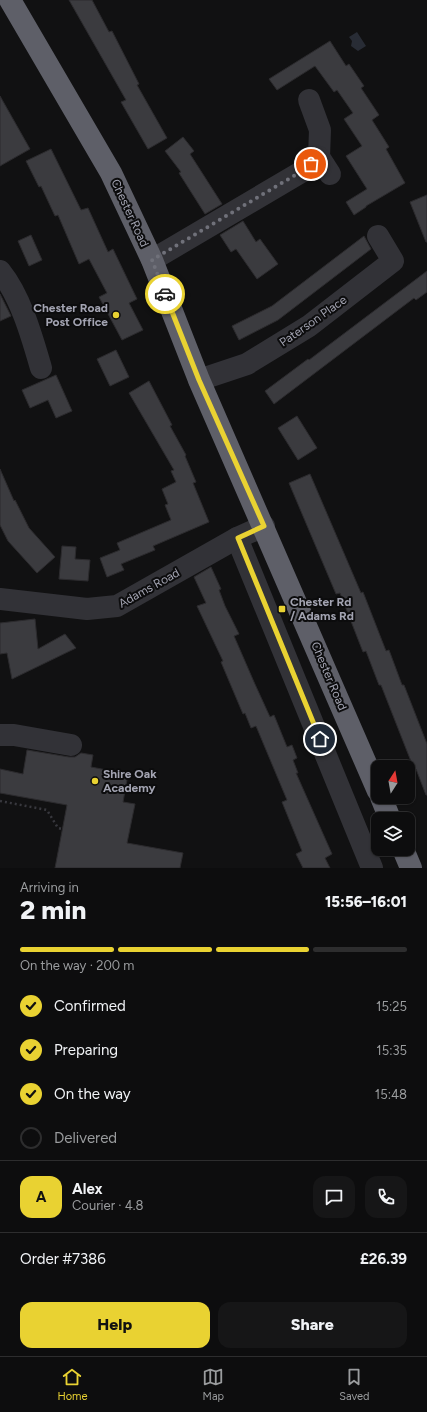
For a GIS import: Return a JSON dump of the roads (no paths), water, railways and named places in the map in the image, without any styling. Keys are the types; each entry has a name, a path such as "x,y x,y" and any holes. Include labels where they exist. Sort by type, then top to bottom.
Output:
{"highway":[{"name":"Chester Road","path":"10,0 111,173 152,260 199,380 264,526 371,775"},
{"path":"406,856 411,868"}],"street":[{"path":"152,260 302,171 325,165 320,130 310,100"},
{"name":"Paterson Place","path":"199,380 247,364 309,326 393,261 378,236"},
{"path":"0,271 7,280 30,330 41,368"},
{"name":"Adams Road","path":"0,599 87,608 117,606 238,538 264,526"},
{"path":"238,538 372,868"},
{"path":"0,735 14,735 72,745"}],"place":[{"name":"Chester Road Post Office","path":"116,315"},
{"name":"Chester Rd / Adams Rd","path":"282,609"},
{"name":"Shire Oak Academy","path":"95,781"}]}
